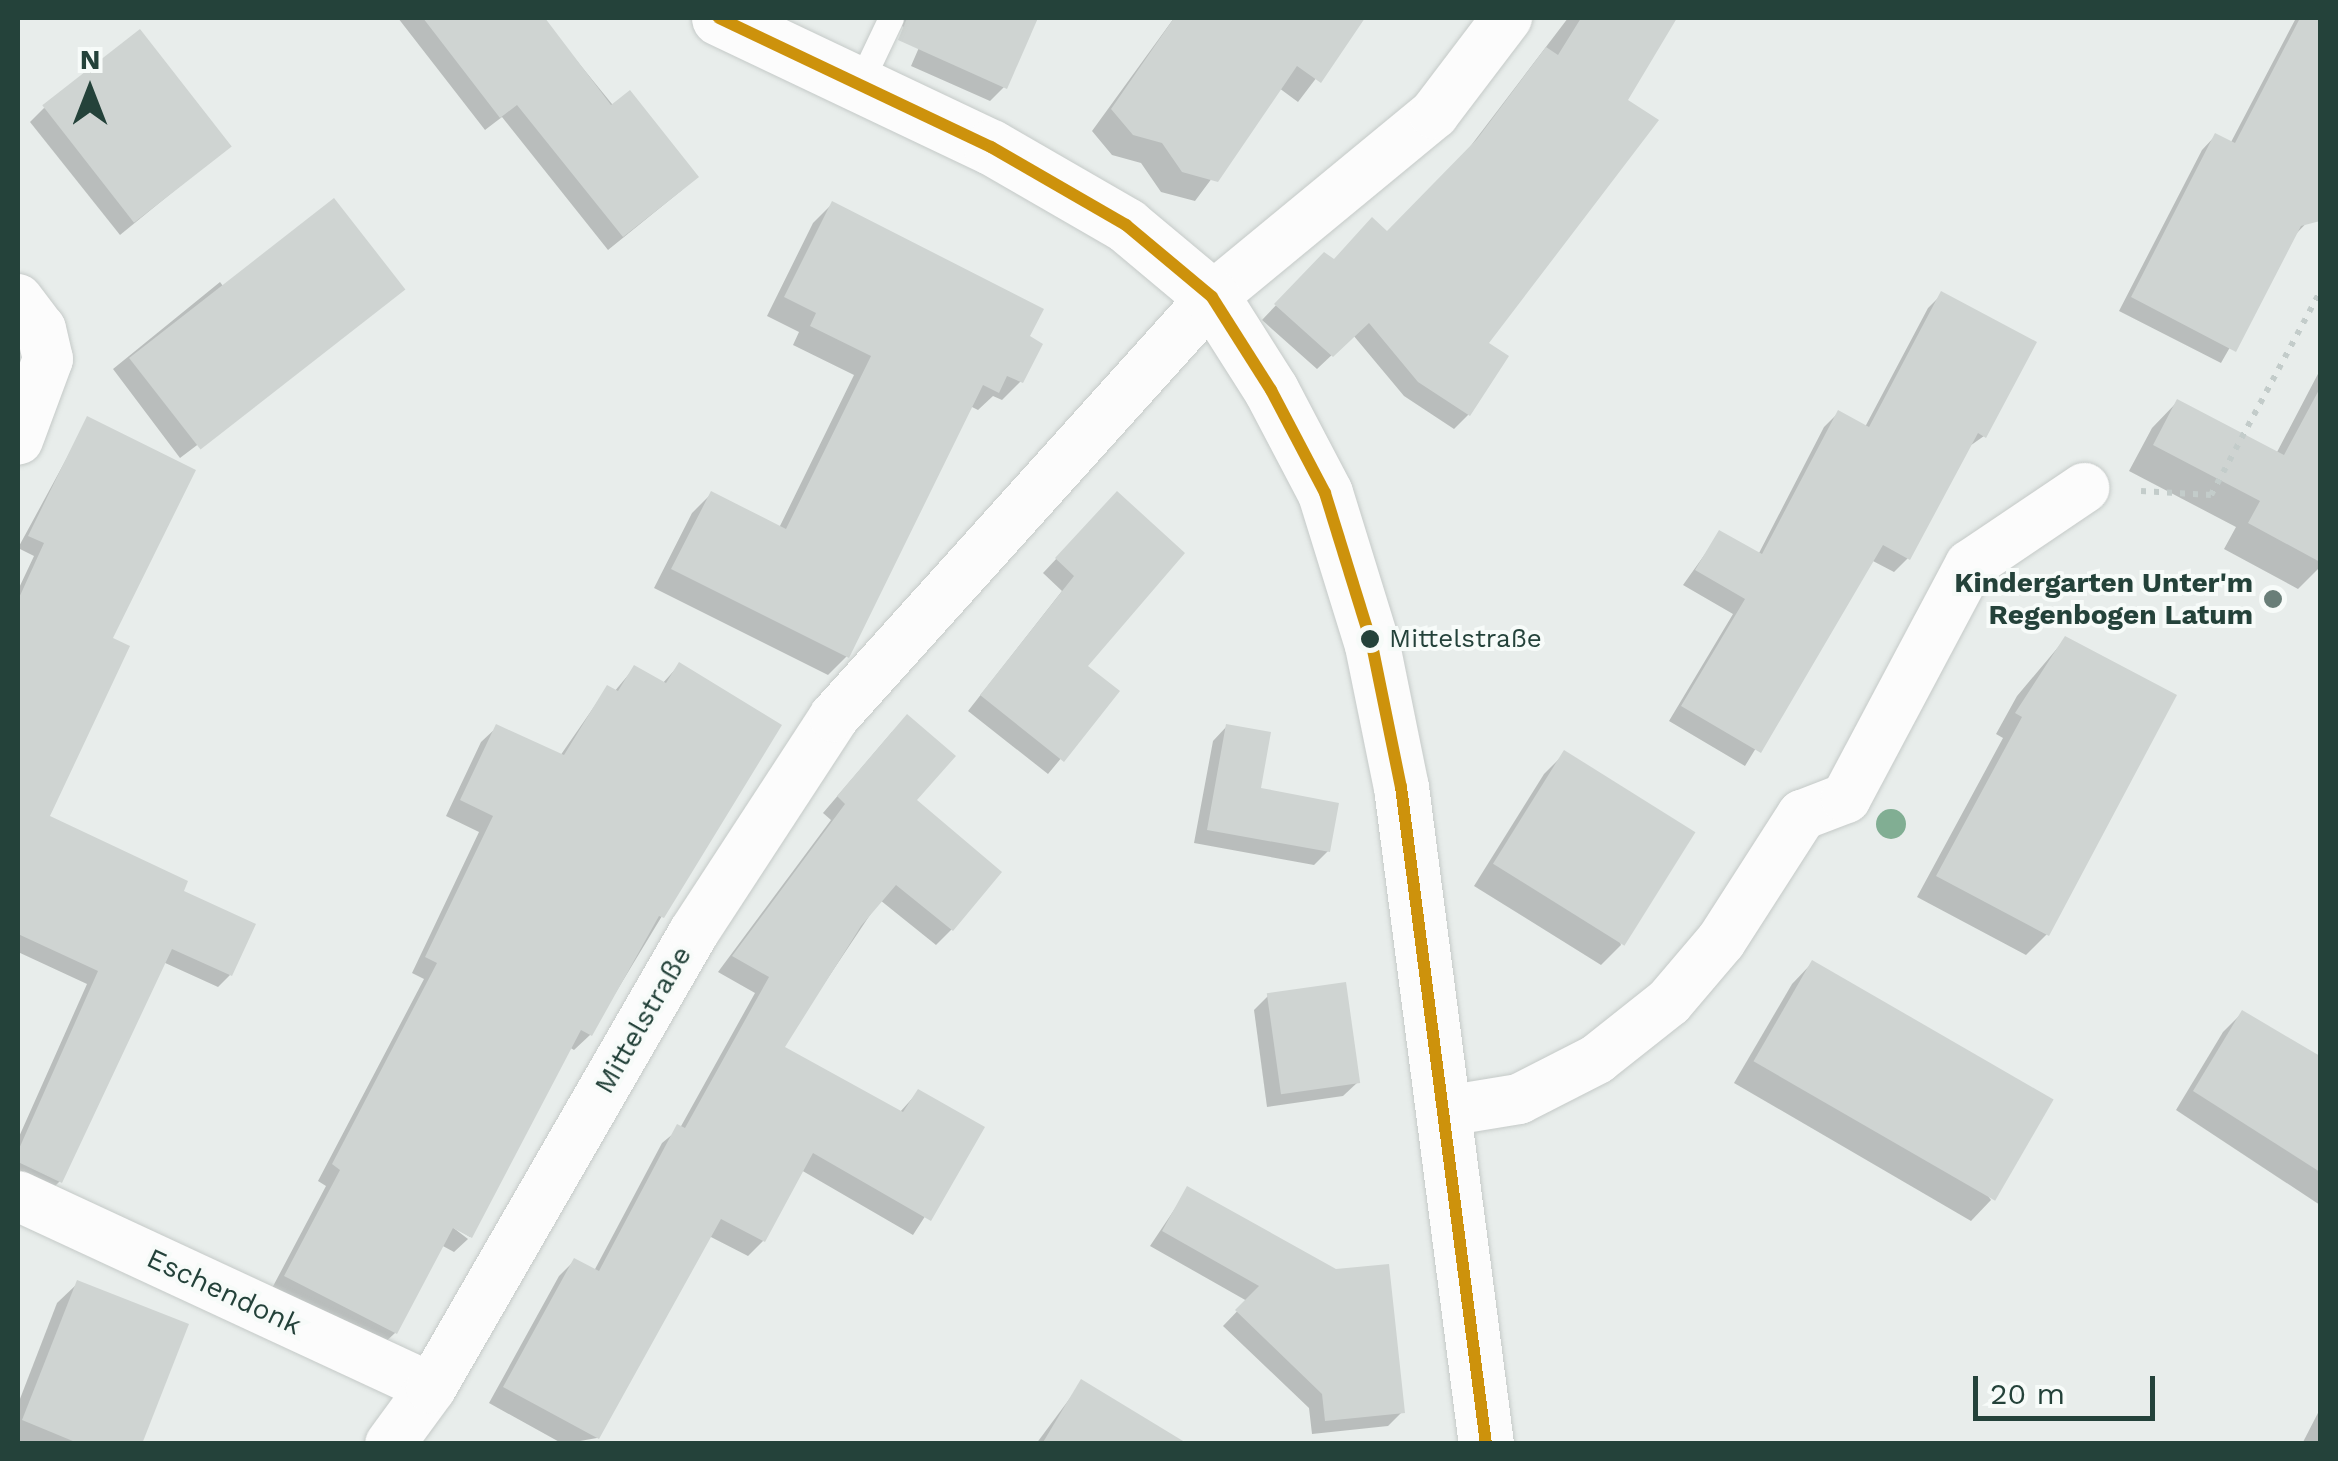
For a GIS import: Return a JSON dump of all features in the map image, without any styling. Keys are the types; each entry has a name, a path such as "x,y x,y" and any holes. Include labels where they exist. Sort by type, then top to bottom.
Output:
{"street":[{"path":"719,18 991,148 1126,225 1212,297 1325,493 1369,635 1401,787 1446,1111 1486,1444"},
{"name":"Mittelstraße","path":"390,1444 430,1388 694,932 834,716 1212,297 1434,114 1508,18"},
{"path":"18,299 42,329 48,359 18,440"},
{"path":"1446,1111 1518,1099 1597,1059 1669,1002 1721,941 1802,815 1846,798 1970,565 2084,488"},
{"name":"Eschendonk","path":"18,1196 430,1388"}],"lane":[{"path":"859,85 891,18"}],"path":[{"path":"2084,488 2210,495 2320,292"}],"building":[{"path":"423,18 545,18 611,105 630,90 699,177 623,237 517,105 500,118"},
{"path":"907,18 1038,18 1007,89 898,40"},
{"path":"1174,18 1365,18 1321,83 1297,66 1218,182 1182,172 1162,143 1133,135 1111,109"},
{"path":"1581,18 1677,18 1628,100 1659,120 1489,343 1509,356 1470,416 1418,382 1369,323 1333,357 1274,304 1324,252 1334,259 1372,217 1387,231 1477,139 1546,47 1558,55"},
{"path":"2300,18 2320,18 2320,221 2301,226 2236,352 2131,297 2215,133 2235,143"},
{"path":"140,29 232,146 134,223 42,105"},
{"path":"334,198 405,289 201,449 129,358"},
{"path":"832,201 1044,309 1030,336 1043,344 1023,383 1007,376 999,393 983,385 849,658 671,569 711,491 786,529 871,356 810,326 816,313 784,297"},
{"path":"1941,291 2037,342 1986,438 1978,433 1910,560 1883,545 1761,753 1681,706 1745,599 1695,570 1719,530 1762,554 1838,410 1869,427"},
{"path":"2320,388 2320,562 2248,523 2260,501 2153,445 2177,399 2284,455"},
{"path":"87,416 196,470 113,638 130,646 50,816 188,881 184,891 256,924 232,976 172,949 62,1183 18,1162 18,1151 98,971 18,934 18,600 44,543 28,536"},
{"path":"1117,491 1185,553 1088,666 1120,691 1064,762 980,695 1074,576 1055,558"},
{"path":"2065,636 2177,695 2049,936 1936,876 2022,717 2015,713"},
{"path":"679,662 782,725 664,918 659,916 592,1036 581,1030 472,1238 453,1228 397,1334 284,1276 340,1170 332,1164 437,963 425,957 493,816 460,800 496,724 564,755 607,685 618,691 634,665 666,683"},
{"path":"907,714 956,756 917,800 1002,872 953,931 896,885 861,926 785,1047 903,1112 918,1089 985,1127 931,1221 813,1153 765,1242 721,1219 599,1439 503,1387 574,1258 599,1271 677,1124 685,1128 769,977 732,956 845,804 837,796"},
{"path":"1226,724 1271,732 1261,788 1339,803 1330,852 1207,830"},
{"path":"1564,750 1695,832 1624,946 1493,864"},
{"path":"1812,960 2054,1100 1995,1201 1754,1061"},
{"path":"1346,982 1360,1083 1281,1094 1267,993"},
{"path":"2242,1010 2320,1056 2320,1172 2193,1091"},
{"path":"1187,1186 1336,1269 1389,1264 1405,1413 1325,1421 1322,1394 1235,1310 1259,1286 1162,1231"},
{"path":"77,1280 189,1324 142,1444 80,1444 22,1420"},
{"path":"1081,1379 1188,1444 1042,1444"}],"transit line":[{"path":"719,18 991,147 1126,225 1212,297 1271,390 1325,493 1372,645 1401,787 1486,1444"}],"place":[{"name":"Kindergarten Unter'm Regenbogen Latum","path":"2273,599"},
{"name":"Mittelstraße","path":"1370,639"}]}
